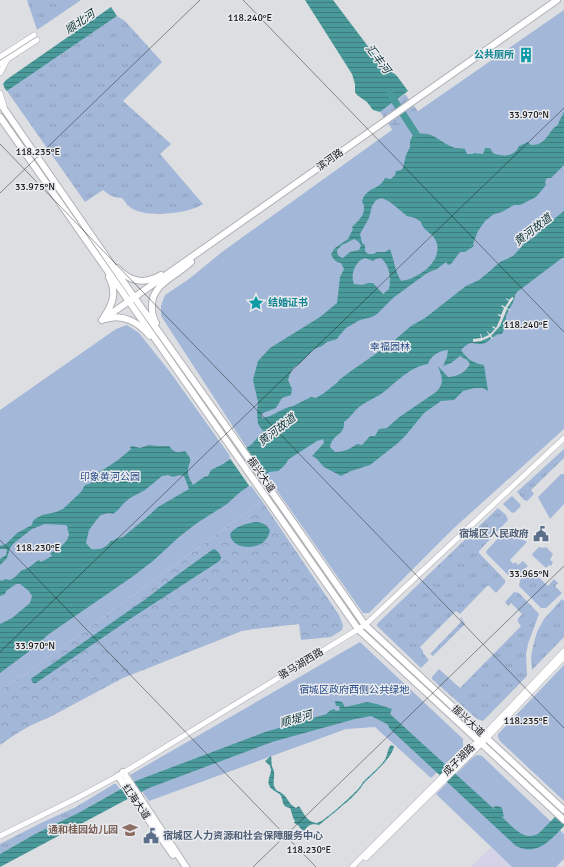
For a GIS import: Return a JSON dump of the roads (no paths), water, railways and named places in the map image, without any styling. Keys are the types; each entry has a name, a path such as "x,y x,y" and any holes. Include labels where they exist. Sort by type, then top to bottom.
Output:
{"main road":[{"name":"滨河路","path":"102,320 557,0"},
{"name":"振兴大道","path":"0,103 100,254"},
{"name":"振兴大道","path":"0,117 132,299 174,353 365,625 564,810"},
{"path":"100,254 127,277 143,282 158,277 200,251"},
{"path":"174,353 154,320 151,303 158,288 189,264 200,251"},
{"path":"100,254 112,283 113,290 111,304 102,320"},
{"name":"振兴大道","path":"132,299 172,363 358,629 564,820"},
{"path":"102,320 111,317 118,317 130,320 137,324 172,363"},
{"path":"120,774 142,805"},
{"name":"红海大道","path":"142,805 182,867"},
{"name":"红海大道","path":"142,805 186,867"}],"street":[{"path":"0,57 36,37 0,64"},
{"path":"0,73 7,59"},
{"path":"0,93 4,109"},
{"name":"骆马湖西路","path":"0,836 79,797 120,774 365,625 564,438"},
{"name":"成子湖路","path":"485,737 564,651"},
{"name":"成子湖路","path":"352,867 461,762 564,657"},
{"name":"成子湖路","path":"357,867 439,782"}],"water":[{"path":"305,0 333,0 373,53 397,76 408,91 380,112 373,110 367,102 355,92 355,84 352,74"},
{"path":"111,7 117,16 7,91 5,89 3,84 6,80"},
{"name":"黄河故道","path":"564,112 564,165 551,178 547,178 545,182 546,185 536,197 520,205 514,205 502,212 494,214 485,221 478,231 473,244 474,246 465,252 460,252 451,264 448,265 446,262 437,269 427,273 393,298 377,314 360,320 346,328 337,339 327,342 314,349 293,368 290,374 288,380 292,389 291,395 282,398 276,408 263,413 261,416 263,418 270,416 311,397 316,398 324,393 339,380 390,344 411,326 425,318 466,286 479,280 500,262 513,256 525,243 536,236 539,231 564,211 564,258 517,292 507,313 507,323 502,334 495,336 485,343 471,343 461,350 471,360 484,365 488,391 483,388 474,388 463,391 454,400 441,401 424,413 398,443 370,465 341,476 324,467 316,458 312,456 324,443 323,439 317,441 289,459 278,471 269,472 239,493 227,504 197,523 132,577 49,634 31,650 0,673 0,624 12,618 30,603 32,596 29,591 20,584 16,584 6,591 5,594 0,596 0,580 10,580 22,570 39,560 41,562 52,556 50,553 61,546 68,538 68,528 66,525 45,524 32,529 14,543 10,548 7,558 0,565 0,559 6,555 7,550 0,549 0,546 6,544 17,533 32,525 35,519 42,515 63,509 81,492 85,485 92,482 94,474 118,460 131,449 130,447 132,446 140,448 149,445 169,446 176,452 185,451 190,458 188,474 193,485 204,477 208,476 211,470 223,464 252,444 263,431 258,424 258,402 253,380 258,361 270,348 320,317 337,303 340,277 344,269 341,263 334,260 331,254 335,248 348,239 353,229 352,227 364,212 364,205 362,201 364,196 380,185 385,178 391,179 395,175 396,171 403,168 413,135 431,135 455,148 465,149 467,154 483,154 485,148 490,148 493,153 508,155 515,152 519,146 528,142 531,145 541,143 558,125","holes":["382,198 390,202 407,216 415,218 421,222 423,227 435,238 437,248 433,262 428,268 415,277 401,281 390,249 385,252 377,252 373,254 368,254 365,251 365,245 362,243 360,234 369,218 372,206 376,200","354,239 359,242 361,246 359,250 350,252 343,258 338,256 337,252 342,245","365,258 373,261 381,258 384,261 388,268 390,285 389,289 383,294 373,283 362,285 354,284 354,269 361,260","448,350 443,366 451,363 460,356 467,360 470,364 461,374 448,377 438,366 441,373 442,383 436,392 398,418 387,428 379,429 375,436 370,436 362,445 357,444 347,450 338,452 335,452 330,447 334,439 343,430 344,422 359,407 381,394 415,368 428,364 433,356 442,351","168,475 173,477 180,475 184,476 189,489 158,507 123,537 117,538 113,541 112,540 103,548 91,549 86,543 89,530 98,518 101,515 109,513 113,514 130,498 145,490 162,476"]},
{"path":"260,522 267,526 270,530 268,537 263,542 257,546 250,547 237,544 232,540 230,534 232,531 241,526"},
{"path":"214,549 218,552 221,559 218,562 127,621 36,683 33,683 32,678 143,601"},
{"path":"335,701 342,702 345,707 367,702 392,709 390,714 494,809 493,807 495,806 502,808 504,817 501,816 523,835 534,836 539,833 564,808 564,826 549,841 537,848 524,849 516,846 390,729 387,724 371,716 272,742 149,788 0,867 0,854 133,782 265,732 327,714 329,711 334,709 336,711 340,710 339,706 336,706"},
{"path":"391,745 394,746 393,751 387,760 351,798 319,825 310,825 304,832 294,823 295,821 290,808 284,805 281,796 271,789 269,785 268,781 271,770 270,766 265,761 271,756 272,767 274,770 274,786 276,789 284,795 294,807 296,808 299,806 310,821 316,823 331,814 359,788 385,759"}],"waterway":[{"name":"汇丰河","path":"390,94 416,134"}],"place":[{"name":"公共厕所","path":"526,55"},
{"name":"结婚证书","path":"256,303"},
{"name":"宿城区人民政府","path":"541,534"},
{"name":"通和桂园幼儿园","path":"130,830"},
{"name":"宿城区人力资源和社会保障服务中心","path":"151,836"}],"water label":[{"name":"顺北河","path":"80,22"},
{"name":"顺堤河","path":"296,719"}],"park label":[{"name":"幸福园林","path":"390,347"},
{"name":"印象黄河公园","path":"110,477"},
{"name":"宿城区政府西侧公共绿地","path":"354,690"}]}
